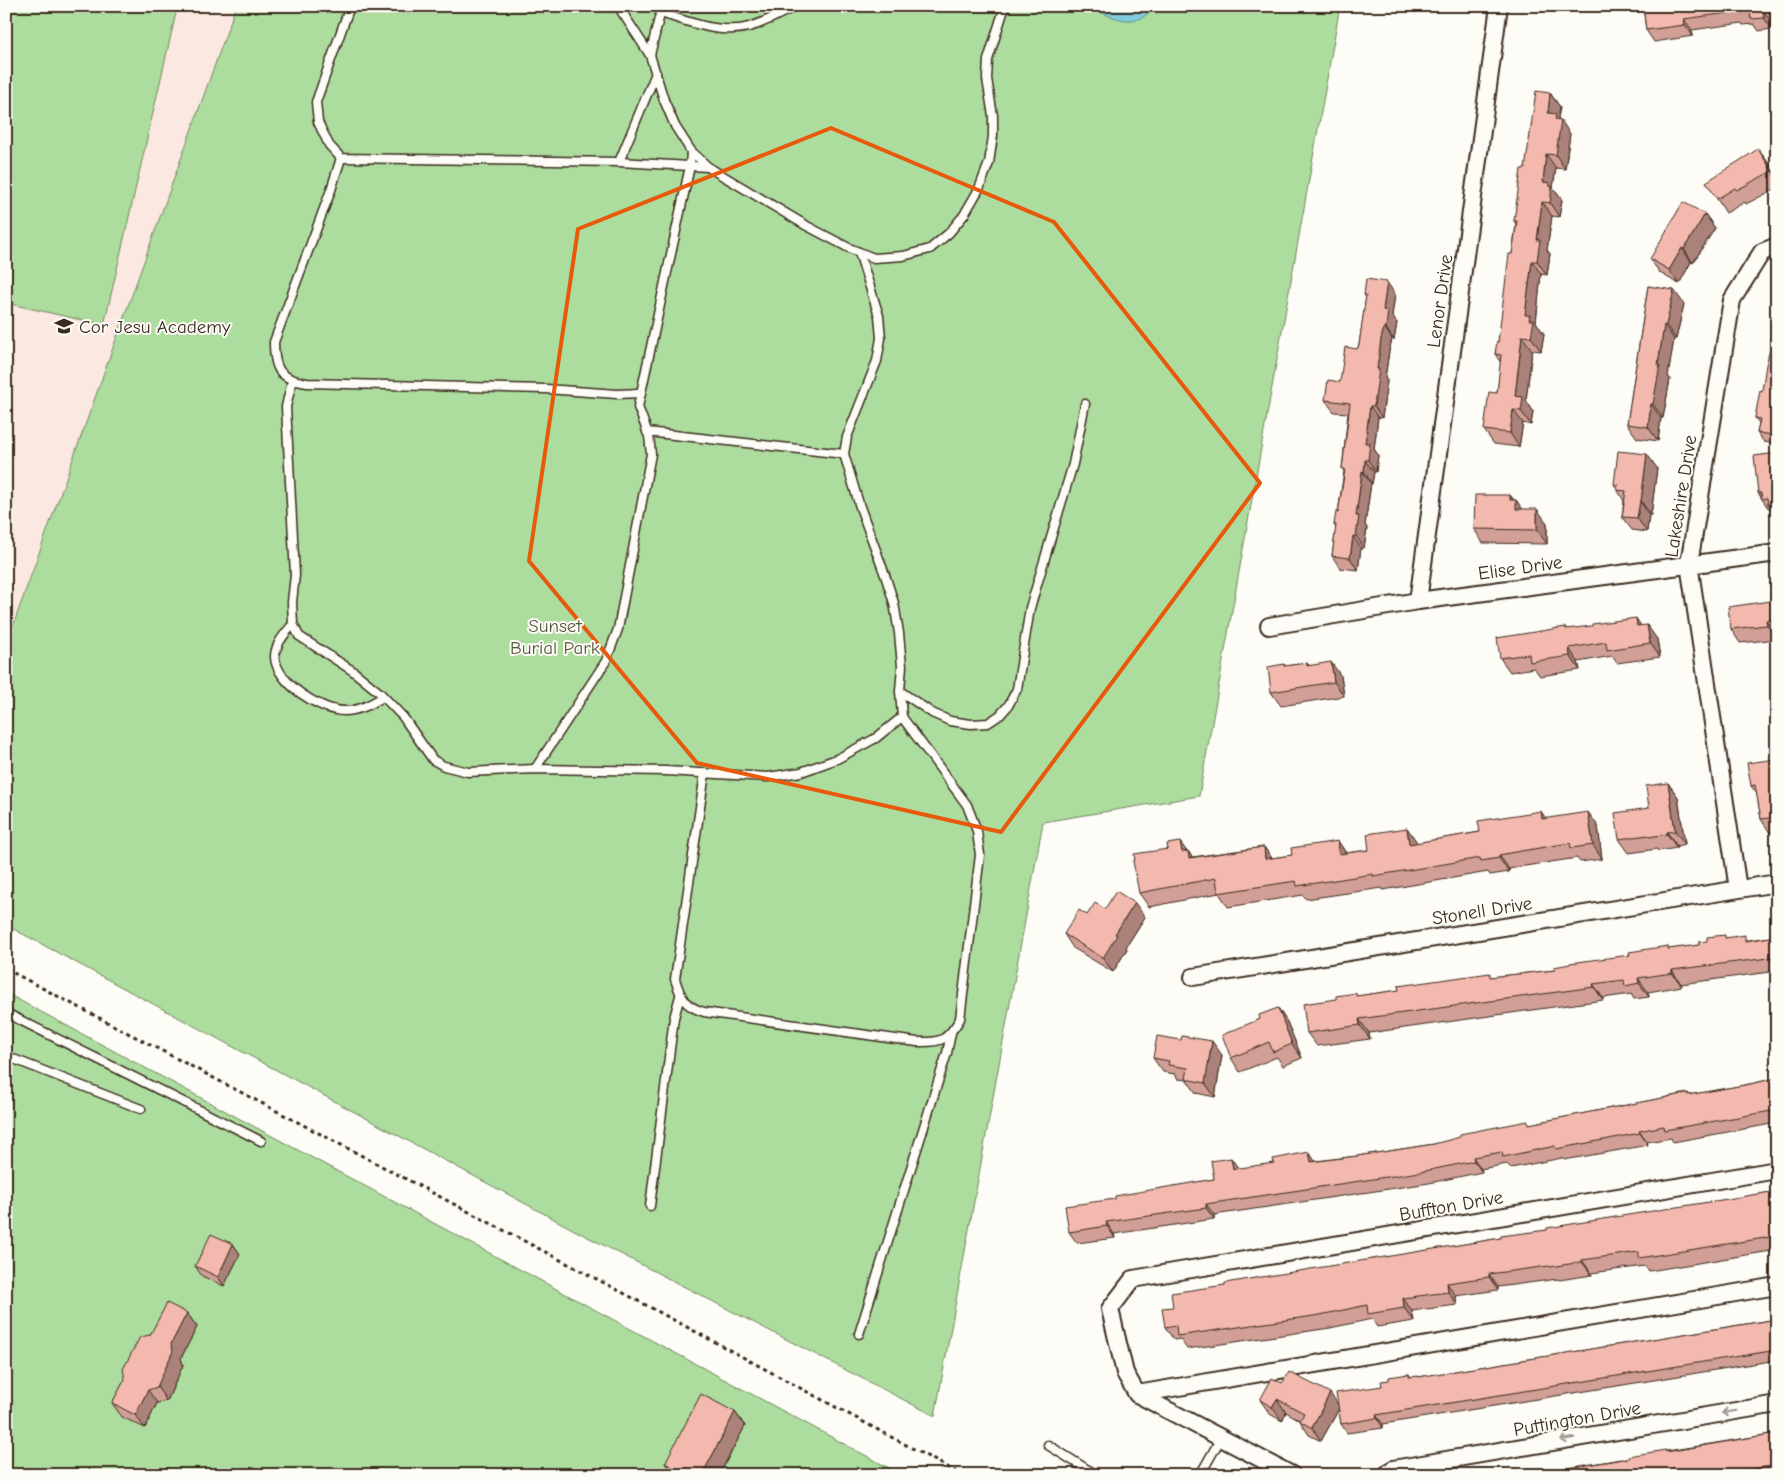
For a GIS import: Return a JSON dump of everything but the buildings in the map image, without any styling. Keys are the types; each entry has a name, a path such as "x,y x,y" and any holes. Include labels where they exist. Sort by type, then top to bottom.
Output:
{"street":[{"name":"Lenor Drive","path":"1418,601 1499,6"},
{"name":"Lakeshire Drive","path":"1738,889 1688,564 1732,300 1762,252 1777,246"},
{"name":"Elise Drive","path":"1269,626 1418,601 1777,553"},
{"name":"Stonell Drive","path":"1193,977 1777,883"},
{"name":"Buffton Drive","path":"1137,1394 1125,1373 1110,1309 1132,1279 1777,1170"},
{"path":"1137,1394 1777,1286"},
{"path":"1137,1394 1292,1475"},
{"name":"Puttington Drive","path":"1386,1475 1393,1469 1777,1404"}],"lane":[{"path":"350,6 316,102 318,122 329,145 341,158 619,162 708,167"},
{"path":"618,6 650,55 664,100 675,126 691,151 708,167 806,226 874,258 903,256 930,249 949,233 964,215 979,189 989,162 993,136 993,116 987,79 988,60 1005,6"},
{"path":"650,55 661,9 710,28 730,29 749,27 796,6"},
{"path":"619,162 656,73"},
{"path":"535,769 606,662 618,629 651,454 647,432 638,407 690,166 691,151"},
{"path":"341,158 331,190 274,342 274,360 279,370 292,381 307,383 546,389 617,394 641,392"},
{"path":"859,252 879,316 881,338 877,361 847,437 844,454 860,507 894,603 900,633 902,717 967,805 978,831 980,855 960,1018 951,1033 947,1053 859,1334"},
{"path":"292,381 286,407 295,575 292,602 293,624 299,636 352,671 383,697 403,717 433,760 444,766 468,772 535,769 705,773 768,777 801,772 837,759 876,738 902,717"},
{"path":"900,691 941,717 950,721 971,724 988,723 1000,715 1008,706 1017,689 1030,608 1073,464 1086,404"},
{"path":"647,432 844,454"},
{"path":"293,624 278,642 275,656 277,668 286,680 312,701 330,709 344,711 362,709 383,697"},
{"path":"705,773 675,980 680,996 691,1008 704,1012 917,1042 936,1043 951,1033"},
{"path":"650,1206 674,1018 680,996"},
{"path":"6,1013 262,1141"},
{"path":"6,1056 141,1109"},
{"path":"1200,1475 1221,1438"},
{"path":"1048,1445 1096,1475"}],"path":[{"path":"6,969 623,1293 962,1475"}],"highlighted area":[{"path":"831,128 1054,222 1260,483 1001,832 697,763 529,561 578,229"}],"shaded area":[{"name":"Cor Jesu Academy","path":"6,6 236,6 6,645"}],"green space":[{"path":"6,6 146,6 176,13 104,325 6,303"},
{"name":"Sunset Burial Park","path":"236,6 1340,6 1199,796 1043,822 935,1416 578,1232 6,925 6,645"},
{"path":"6,993 902,1475 6,1475"}],"water":[{"path":"1090,6 1154,6 1146,15 1140,18 1125,20 1110,16"}],"place":[{"name":"Cor Jesu Academy","path":"64,326"}]}
